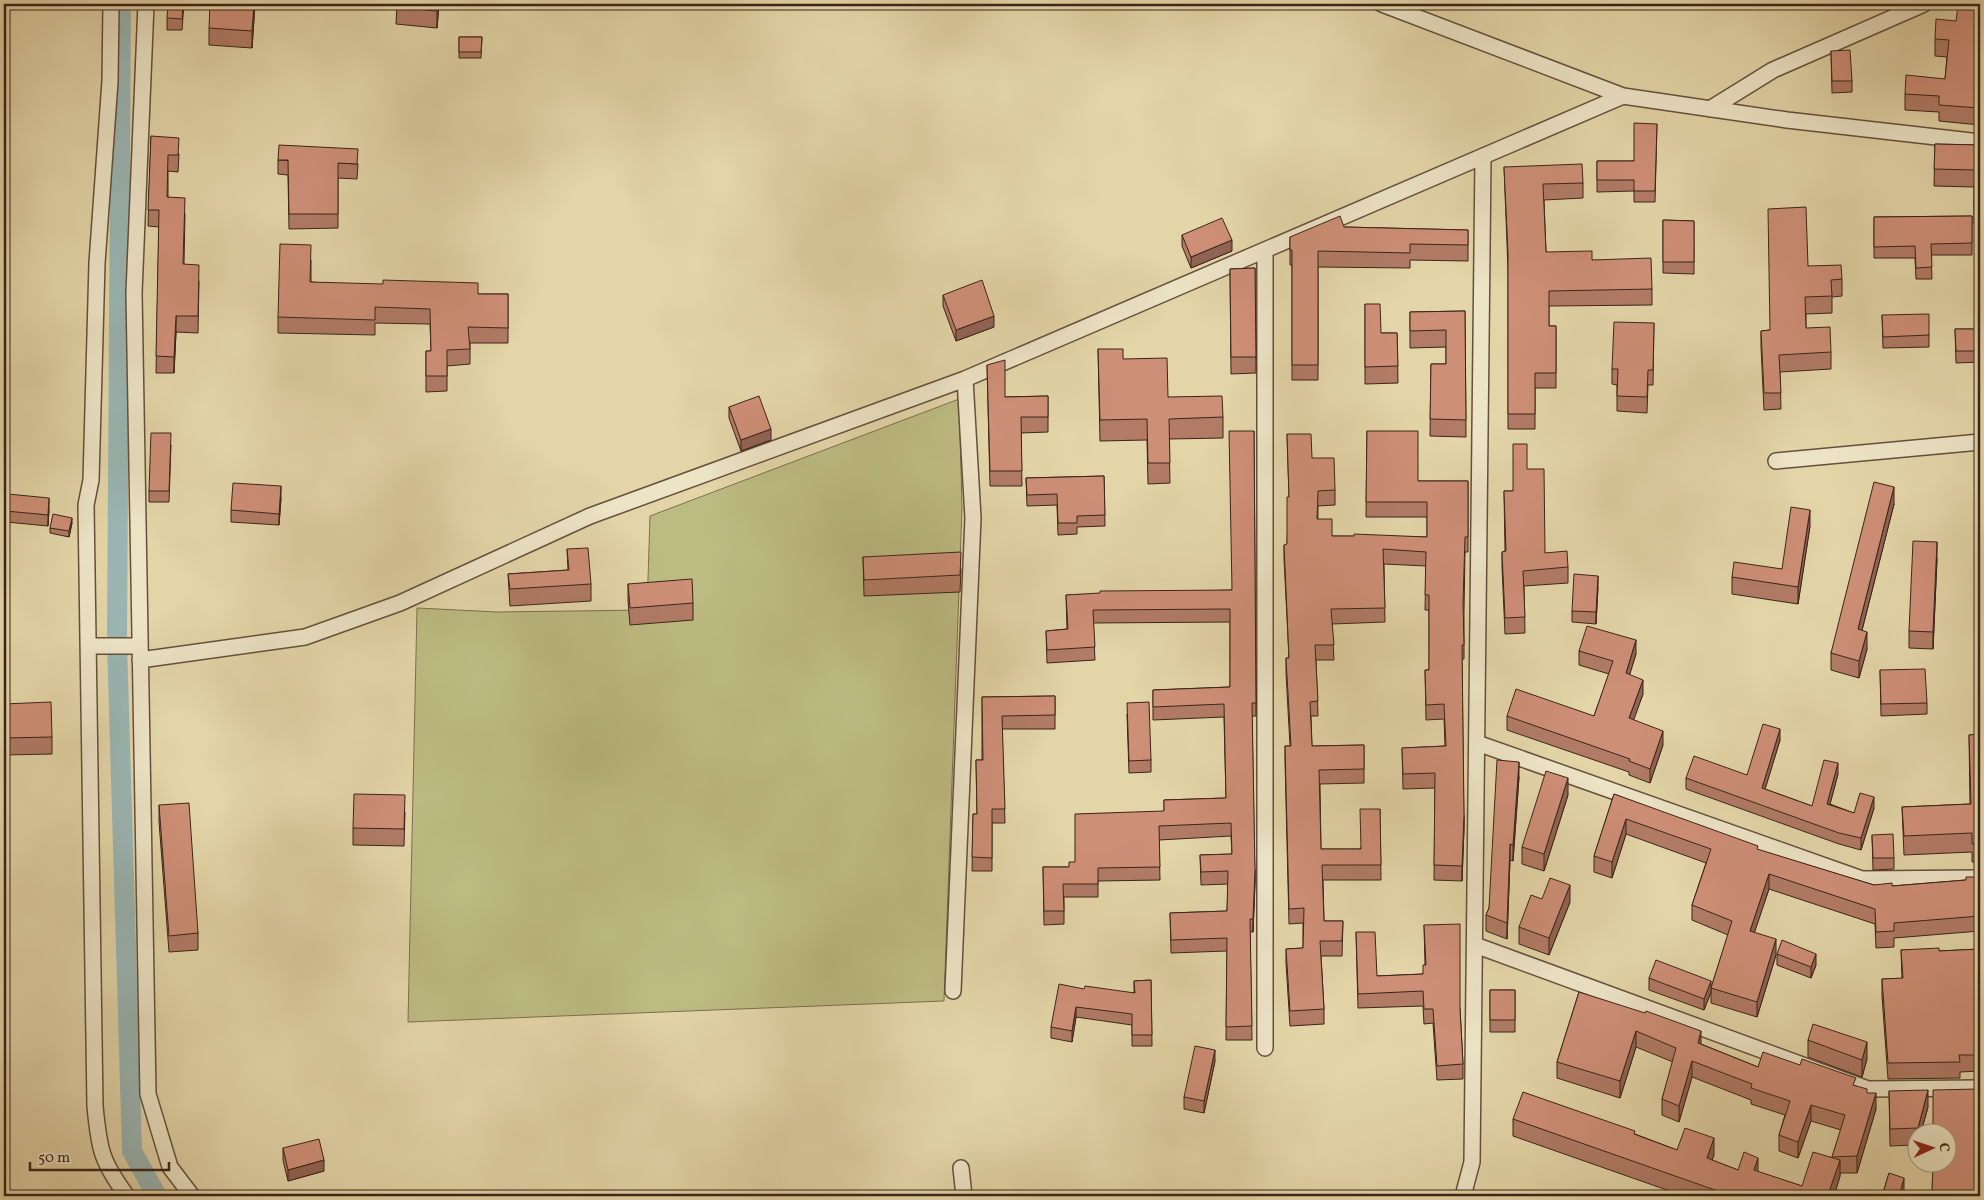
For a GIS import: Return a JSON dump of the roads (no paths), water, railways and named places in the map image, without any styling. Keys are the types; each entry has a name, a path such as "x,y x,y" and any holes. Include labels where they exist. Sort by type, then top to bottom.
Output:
{"street":[{"path":"111,4 110,81 98,254 91,480 86,505 95,1106 99,1144 108,1170 127,1196"},
{"path":"146,4 134,293 148,1094 170,1167 192,1196"},
{"path":"1382,4 1623,96 1710,109 1980,142"},
{"path":"1710,109 1773,70 1924,4"},
{"path":"88,646 140,653 305,637 400,603 590,516 965,380 1623,96"},
{"path":"1463,1196 1472,1162 1483,158"},
{"path":"1265,252 1265,1048"},
{"path":"953,991 973,518 965,380"},
{"path":"1776,461 1980,442"},
{"path":"1477,743 1862,879 1980,878"},
{"path":"1474,946 1868,1089 1980,1088"},
{"path":"961,1168 964,1196"}],"waterway":[{"path":"121,4 117,643 132,1151 157,1196"}]}
